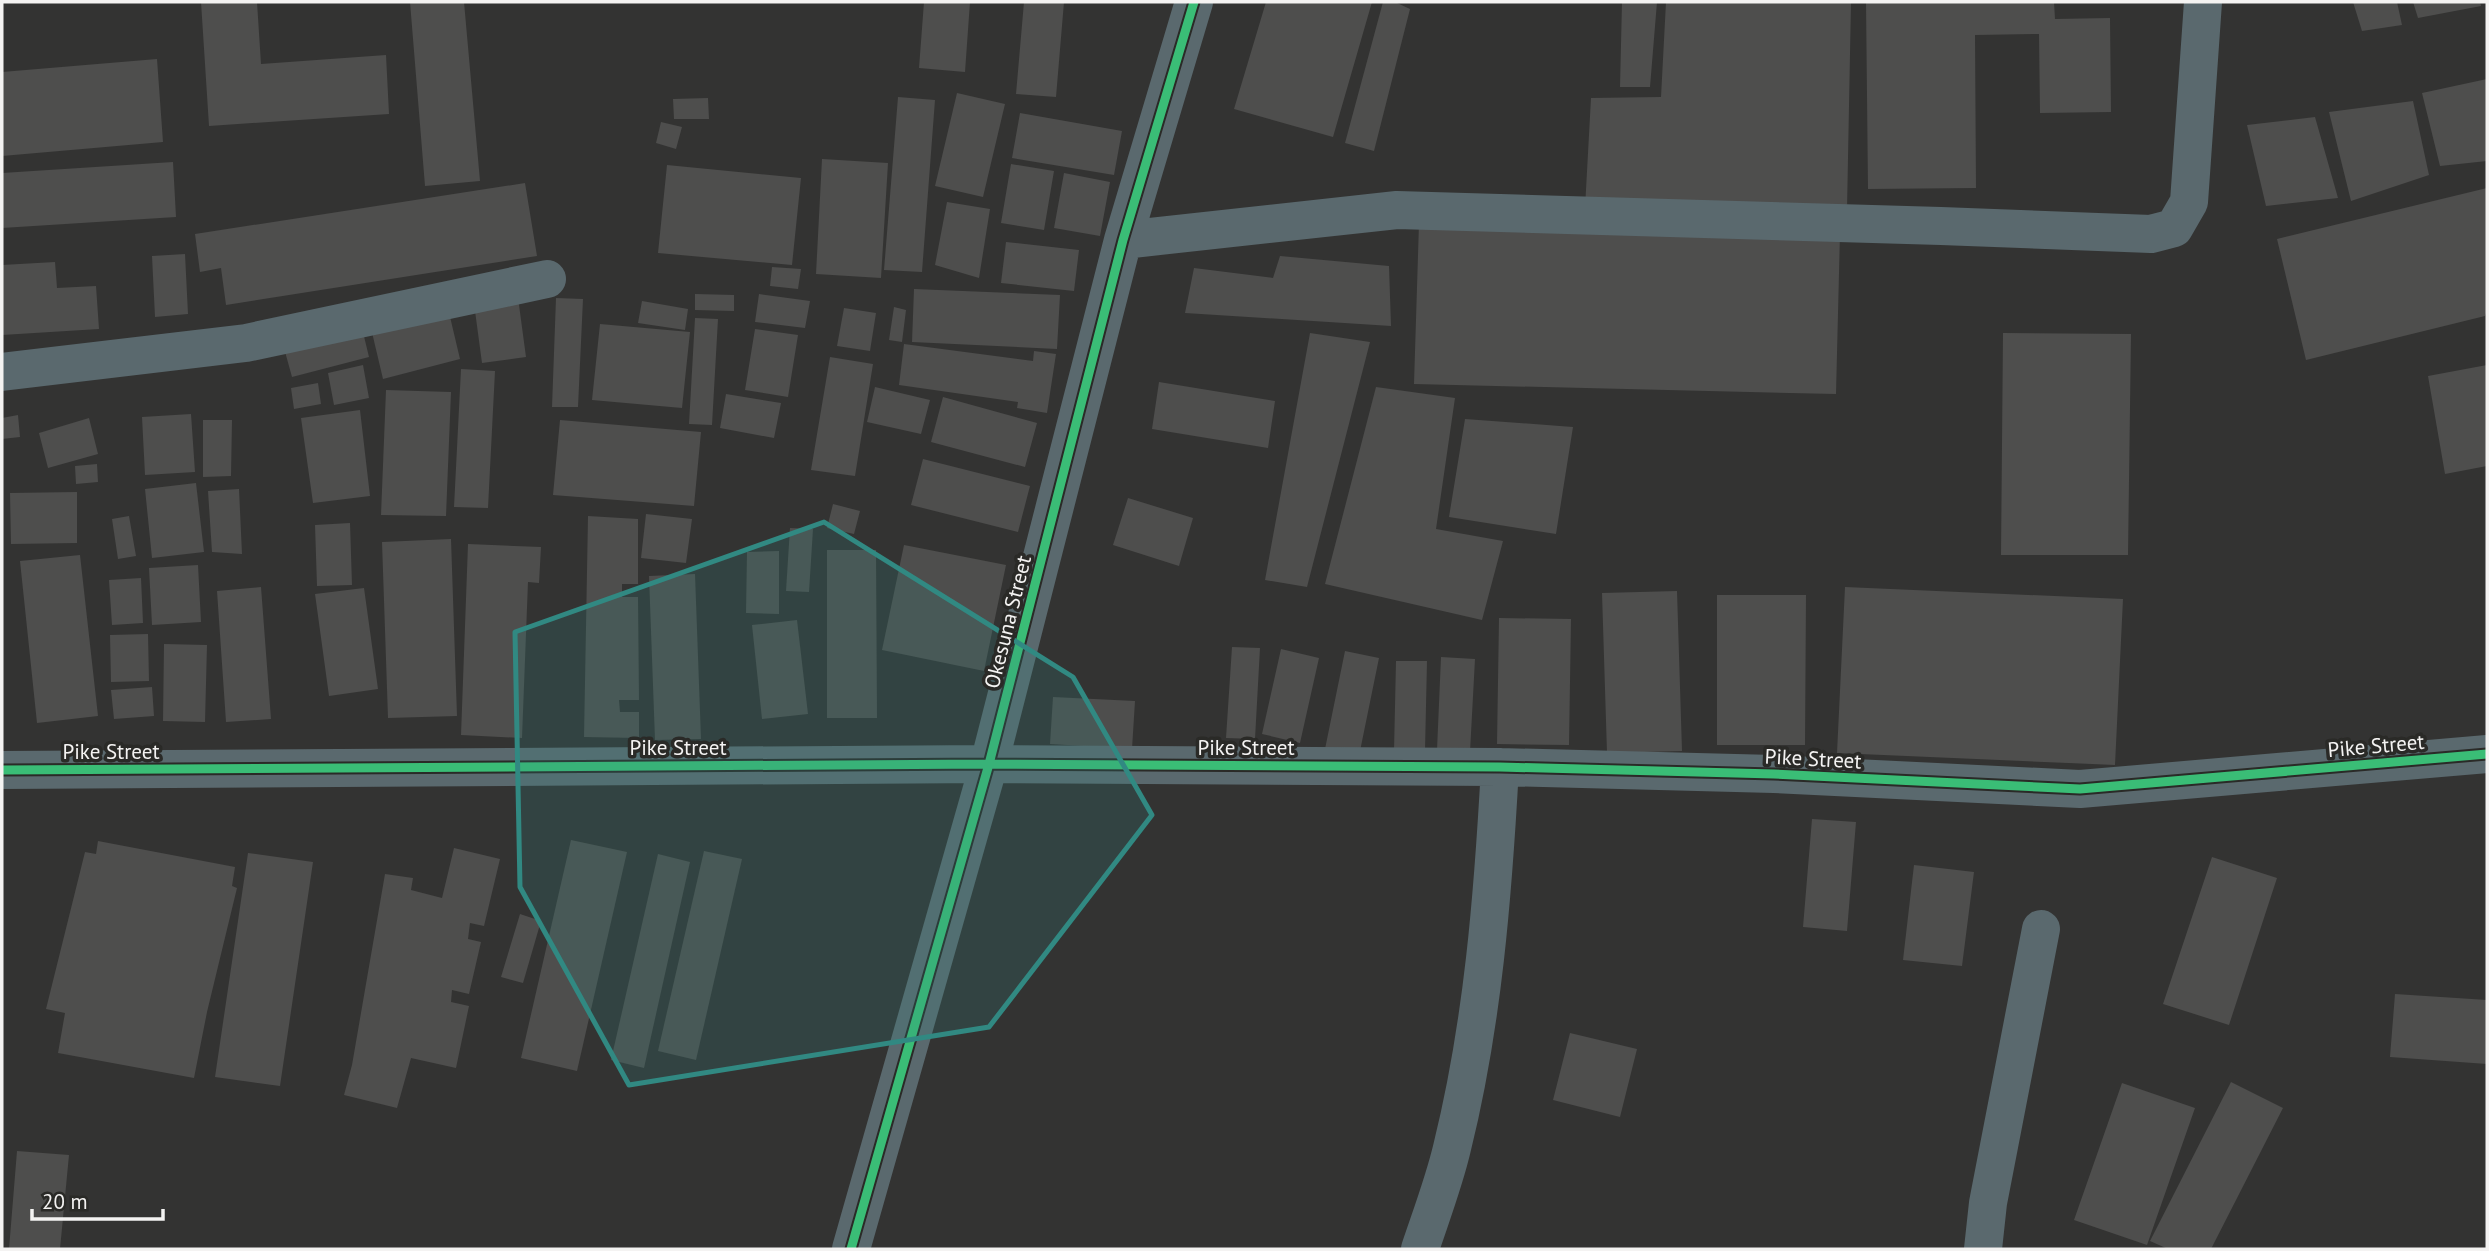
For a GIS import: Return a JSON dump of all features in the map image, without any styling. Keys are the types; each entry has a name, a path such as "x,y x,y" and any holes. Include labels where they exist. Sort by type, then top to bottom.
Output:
{"street":[{"name":"Okesuna Street","path":"851,1249 989,764 1123,240 1194,2"},
{"path":"1123,240 1397,210 2151,234 2174,228 2189,202 2203,2"},
{"path":"2,372 246,343 547,279"},
{"name":"Pike Street","path":"2,770 989,764 1500,767 1774,775 2080,789 2487,754"},
{"path":"1420,1249 1452,1150 1472,1055 1489,925 1500,767"},
{"path":"1983,1249 1988,1203 2041,929"}],"highlighted area":[{"path":"824,522 1073,677 1152,815 989,1027 629,1085 520,887 515,632"}],"building":[{"path":"201,2 257,2 261,64 386,55 389,114 209,126"},
{"path":"410,2 464,2 480,181 425,186"},
{"path":"924,2 970,2 965,72 919,68"},
{"path":"1024,2 1064,2 1056,97 1016,94"},
{"path":"1266,2 1372,2 1333,137 1234,109"},
{"path":"1383,2 1395,2 1410,9 1374,151 1345,143"},
{"path":"1622,2 1657,2 1650,87 1620,87"},
{"path":"1666,2 1851,2 1847,210 1585,208 1591,98 1661,97"},
{"path":"1866,2 2054,2 2055,19 2110,18 2111,112 2040,113 2039,34 1975,35 1976,188 1868,189"},
{"path":"2353,2 2397,2 2402,25 2362,31"},
{"path":"2413,2 2480,2 2481,6 2418,18"},
{"path":"157,59 163,142 2,156 2,72"},
{"path":"2487,79 2487,161 2440,166 2422,93"},
{"path":"957,93 1005,104 983,197 935,186"},
{"path":"898,97 935,100 922,272 884,270"},
{"path":"708,98 709,119 674,119 673,99"},
{"path":"2413,101 2429,175 2351,201 2329,112"},
{"path":"1020,113 1122,131 1114,175 1012,158"},
{"path":"2315,117 2338,198 2266,206 2247,125"},
{"path":"661,122 682,127 676,149 656,143"},
{"path":"822,159 888,163 881,278 816,274"},
{"path":"173,162 176,217 2,228 2,173"},
{"path":"1011,164 1054,171 1044,230 1001,223"},
{"path":"667,165 801,178 792,265 658,253"},
{"path":"1064,173 1110,182 1100,236 1054,228"},
{"path":"525,183 537,256 226,305 221,268 200,272 195,234"},
{"path":"2487,188 2485,316 2306,360 2277,239"},
{"path":"947,202 990,209 979,278 935,265"},
{"path":"1419,223 1840,233 1836,394 1414,384"},
{"path":"1006,242 1079,250 1074,291 1001,283"},
{"path":"185,254 188,314 155,317 152,256"},
{"path":"1280,256 1389,266 1391,326 1185,313 1194,268 1273,278"},
{"path":"55,262 57,288 96,286 99,329 2,335 2,265"},
{"path":"772,267 801,269 798,289 770,286"},
{"path":"914,289 1060,295 1057,349 912,342"},
{"path":"517,290 526,357 482,363 473,296"},
{"path":"695,294 734,295 734,311 695,310"},
{"path":"759,294 810,301 805,328 755,322"},
{"path":"556,298 583,299 578,407 552,407"},
{"path":"642,301 688,309 685,330 638,323"},
{"path":"447,304 460,359 383,379 370,324"},
{"path":"894,307 906,310 902,342 889,340"},
{"path":"844,308 876,313 870,351 837,346"},
{"path":"695,318 718,319 712,425 689,424"},
{"path":"600,324 690,332 682,408 592,400"},
{"path":"362,328 369,357 292,377 284,348"},
{"path":"755,329 798,335 788,397 745,390"},
{"path":"1310,333 1370,342 1307,587 1265,580"},
{"path":"2003,333 2131,334 2128,555 2001,555"},
{"path":"904,344 1033,361 1034,351 1056,354 1047,413 1017,408 1018,402 899,385"},
{"path":"830,357 873,364 855,476 811,470"},
{"path":"363,365 369,398 334,405 328,373"},
{"path":"2487,365 2487,466 2445,474 2428,376"},
{"path":"461,369 495,371 488,508 454,507"},
{"path":"1159,382 1275,401 1268,448 1152,429"},
{"path":"318,383 321,404 294,409 291,388"},
{"path":"875,387 930,400 921,434 867,422"},
{"path":"1376,387 1455,398 1436,529 1503,541 1482,620 1325,584"},
{"path":"386,390 451,392 446,516 381,515"},
{"path":"726,394 781,403 774,438 720,428"},
{"path":"943,397 1037,423 1025,467 931,442"},
{"path":"360,410 370,496 313,503 301,418"},
{"path":"191,414 195,472 145,475 142,417"},
{"path":"18,415 20,437 2,439 2,418"},
{"path":"89,418 98,454 48,468 39,433"},
{"path":"1465,419 1573,427 1556,534 1449,517"},
{"path":"203,420 232,420 231,476 203,477"},
{"path":"560,420 701,432 694,506 553,495"},
{"path":"923,459 1030,486 1018,532 911,505"},
{"path":"97,464 98,482 76,484 75,466"},
{"path":"196,483 204,552 152,558 145,489"},
{"path":"239,489 242,554 212,552 208,491"},
{"path":"77,492 77,543 11,544 10,493"},
{"path":"1128,498 1193,518 1179,566 1113,545"},
{"path":"833,504 860,511 854,534 827,528"},
{"path":"646,514 692,519 686,563 641,558"},
{"path":"129,516 136,556 118,559 112,519"},
{"path":"588,516 638,519 638,584 622,584 622,597 638,597 639,700 619,700 620,712 639,712 639,738 584,737"},
{"path":"350,523 352,585 317,586 315,525"},
{"path":"790,528 813,529 809,592 786,591"},
{"path":"451,539 457,716 388,718 382,542"},
{"path":"468,544 541,547 539,583 528,582 522,738 461,735"},
{"path":"904,545 1006,565 984,671 882,650"},
{"path":"827,550 876,550 877,718 827,718"},
{"path":"779,551 779,614 746,613 747,552"},
{"path":"80,555 98,716 37,723 20,561"},
{"path":"198,565 201,622 152,625 149,568"},
{"path":"695,574 701,739 655,740 649,576"},
{"path":"141,578 143,623 112,625 109,580"},
{"path":"261,587 271,719 226,722 217,591"},
{"path":"1845,587 2123,599 2115,765 1837,753"},
{"path":"364,588 378,689 329,696 315,594"},
{"path":"1677,591 1682,751 1607,753 1602,593"},
{"path":"1717,595 1806,595 1805,745 1717,745"},
{"path":"1499,618 1571,619 1569,745 1497,744"},
{"path":"797,620 808,714 762,719 752,625"},
{"path":"148,634 149,681 111,682 110,635"},
{"path":"164,644 207,645 205,722 163,721"},
{"path":"1232,647 1260,648 1255,739 1226,738"},
{"path":"1281,649 1319,658 1300,743 1262,734"},
{"path":"1345,651 1379,658 1359,756 1325,749"},
{"path":"1441,657 1475,659 1470,752 1437,750"},
{"path":"1396,661 1427,661 1425,751 1394,751"},
{"path":"152,687 154,716 114,719 111,690"},
{"path":"1053,697 1135,701 1132,749 1050,744"},
{"path":"1812,819 1856,822 1847,931 1803,927"},
{"path":"571,840 627,852 577,1071 521,1058"},
{"path":"98,841 235,867 232,886 237,888 194,1078 58,1053 65,1013 46,1009 85,852 96,854"},
{"path":"454,848 500,859 484,926 470,923 468,939 481,942 469,994 452,990 451,1002 469,1006 456,1068 411,1058 397,1108 344,1095 352,1065 385,874 413,878 411,890 442,898"},
{"path":"704,851 742,859 696,1060 658,1051"},
{"path":"248,853 313,862 280,1086 215,1077"},
{"path":"658,854 690,862 644,1068 611,1060"},
{"path":"2212,857 2277,878 2229,1025 2163,1004"},
{"path":"1914,865 1974,872 1962,966 1903,960"},
{"path":"520,914 541,921 523,983 501,977"},
{"path":"2395,994 2487,1000 2487,1064 2390,1057"},
{"path":"1570,1033 1637,1049 1620,1117 1553,1100"},
{"path":"2231,1082 2283,1108 2211,1249 2168,1249 2150,1241"},
{"path":"2122,1083 2195,1108 2147,1245 2074,1220"},
{"path":"17,1151 69,1155 60,1249 9,1249"}],"cycle path":[{"path":"851,1249 989,764 1123,240 1194,2"},
{"path":"2,770 989,764 1500,767 1774,774 2080,789 2487,754"}]}
